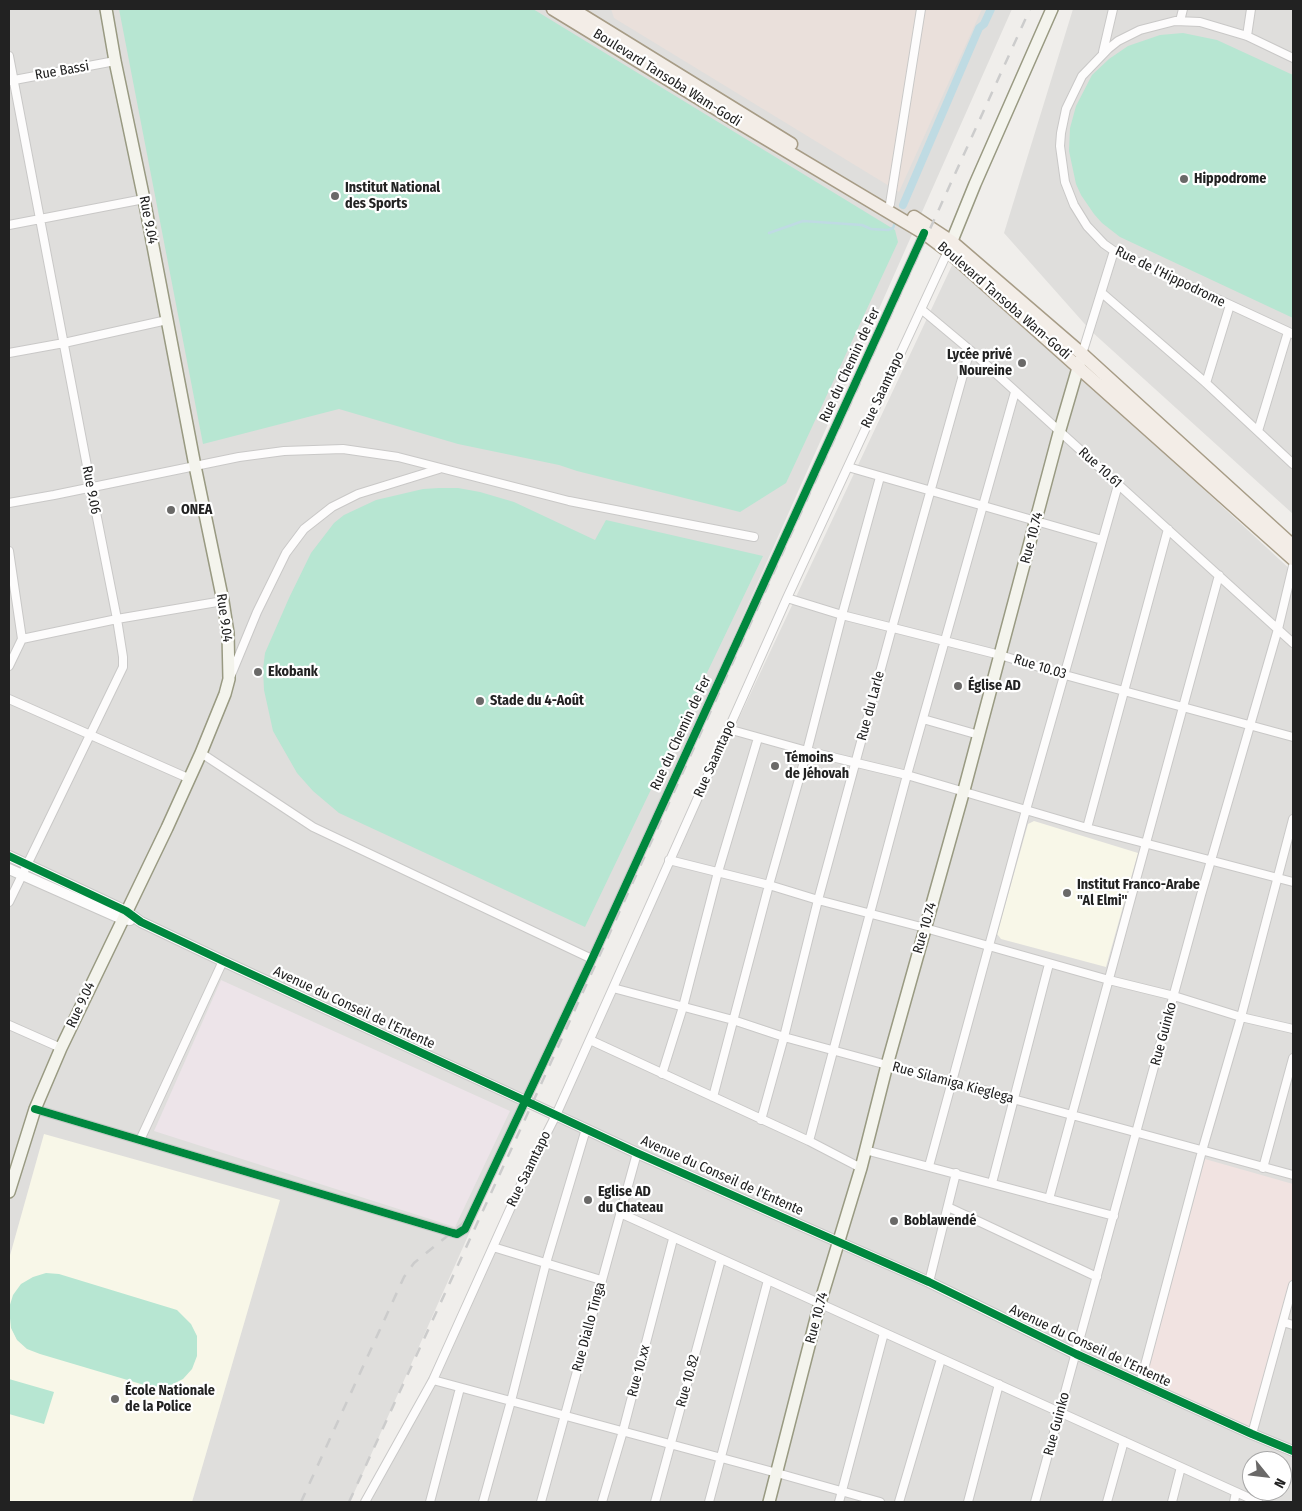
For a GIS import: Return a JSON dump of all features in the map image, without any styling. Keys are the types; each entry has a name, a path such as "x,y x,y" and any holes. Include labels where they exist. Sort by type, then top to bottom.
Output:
{"main road":[{"name":"Rue 9.04","path":"9,1192 13,1164 61,1048 167,828 225,694 229,679 228,633 223,601 106,9"},
{"name":"Boulevard Tansoba Wam-Godi","path":"553,9 741,124 924,233 950,246"},
{"name":"Boulevard Tansoba Wam-Godi","path":"572,9 890,204 950,246 1293,546"},
{"name":"Rue Saamtapo","path":"950,246 1052,9"},
{"name":"Boulevard Tansoba Wam-Godi","path":"1080,360 1293,559"},
{"name":"Rue 10.74","path":"769,1502 820,1303 861,1168 887,1065 964,790 1080,360"}],"street":[{"path":"890,204 921,9"},
{"path":"1104,52 1113,9"},
{"path":"1180,21 1183,9"},
{"path":"1247,36 1251,9"},
{"name":"Rue de l'Hippodrome","path":"1290,333 1114,251 1095,235 1080,216 1065,182 1060,158 1063,121 1070,97 1082,76 1104,52 1118,41 1140,30 1163,23 1180,21 1200,22 1247,36 1293,58"},
{"name":"Rue 9.06","path":"9,56 11,80 40,218 123,647 123,667 9,902"},
{"name":"Rue Bassi","path":"11,80 115,61"},
{"path":"9,225 144,199"},
{"name":"Rue du Chemin de Fer","path":"140,1140 453,1233 460,1232 468,1224 592,959 924,233"},
{"name":"Rue Saamtapo","path":"365,1502 433,1380 524,1178 556,1115 590,1040 787,598 950,246"},
{"path":"1080,360 1114,251"},
{"path":"1102,294 1206,383 1293,464"},
{"path":"1206,383 1230,306"},
{"name":"Rue 10.61","path":"921,309 970,350 1059,433 1293,643"},
{"path":"9,353 167,320"},
{"path":"1258,431 1290,333"},
{"name":"Rue du Larle","path":"761,1120 818,900 970,350"},
{"path":"809,1141 907,775 1015,392"},
{"path":"9,502 239,457 284,451 343,449 398,457 569,501 754,537"},
{"path":"848,467 1102,540"},
{"path":"229,679 257,612 286,553 304,529 332,507 358,494 440,468"},
{"path":"713,1096 880,477"},
{"path":"929,1166 1026,810 1118,485"},
{"path":"1087,828 1168,529"},
{"path":"9,551 22,639 9,666"},
{"name":"Rue Guinko","path":"1035,1502 1249,725 1278,629 1293,566"},
{"path":"1049,1199 1219,575"},
{"name":"Rue 10.03","path":"787,598 1293,737"},
{"path":"22,639 118,619 223,601"},
{"path":"9,700 188,778"},
{"path":"923,719 979,735"},
{"path":"728,729 807,751 964,790 1087,828 1293,882"},
{"path":"662,1074 683,1007 718,872 758,738"},
{"path":"200,753 313,827 592,959"},
{"path":"1140,1384 1202,1151 1241,1017 1293,819"},
{"name":"Avenue du Conseil de l'Entente","path":"9,856 124,915"},
{"path":"669,860 769,885 1049,964 1174,996 1241,1017 1293,1029"},
{"name":"Avenue du Conseil de l'Entente","path":"9,869 141,922 637,1153 929,1282 1140,1384 1293,1451"},
{"path":"35,1110 140,1140 223,961"},
{"path":"992,1183 1049,964"},
{"name":"Rue Silamiga Kieglega","path":"613,988 733,1020 784,1037 1293,1175"},
{"path":"9,1025 61,1048"},
{"path":"590,1040 809,1141 861,1168"},
{"path":"1263,1168 1293,1058"},
{"path":"483,1502 546,1263 586,1129"},
{"path":"865,1150 1114,1216"},
{"name":"Rue Diallo Tinga","path":"541,1502 637,1153"},
{"path":"929,1282 956,1173"},
{"path":"948,1207 1097,1277"},
{"path":"620,1213 1258,1502"},
{"name":"Rue 10.xx","path":"602,1502 623,1431 673,1238"},
{"path":"493,1247 601,1280"},
{"name":"Rue 10.82","path":"655,1502 722,1260"},
{"path":"709,1502 768,1280"},
{"path":"1252,1434 1293,1285"},
{"path":"1283,1322 1293,1325"},
{"path":"839,1502 884,1333"},
{"path":"899,1502 941,1359"},
{"path":"433,1380 880,1502"},
{"path":"968,1502 999,1384"},
{"path":"430,1502 460,1388"},
{"path":"1107,1502 1124,1441"},
{"path":"1172,1502 1181,1467"},
{"path":"1234,1502 1236,1492"}],"shaded area":[{"path":"9,9 1012,9 350,1502 9,1502"},
{"path":"611,9 982,9 899,192 614,18"},
{"path":"1073,9 1293,9 1293,514 1091,331 1004,233"},
{"path":"955,259 1293,572 1293,1502 370,1502"},
{"name":"Institut Franco-Arabe \"Al Elmi\"","path":"1034,821 1138,853 1106,967 1001,939 997,934 1028,824"},
{"path":"221,980 510,1111 455,1227 154,1131"},
{"name":"École Nationale de la Police","path":"44,1134 280,1200 192,1502 9,1502 9,1259"},
{"path":"1205,1159 1293,1184 1293,1276 1251,1432 1144,1384"}],"green space":[{"path":"119,9 533,9 895,230 898,242 786,483 740,512 559,465 458,444 339,409 203,444"},
{"name":"Hippodrome","path":"1183,33 1217,40 1293,75 1293,318 1120,237 1094,214 1076,184 1069,151 1070,128 1076,106 1092,75 1109,59 1128,46 1160,35"},
{"name":"Stade du 4-Août","path":"458,488 480,492 514,502 595,540 606,520 763,556 585,927 339,813 313,791 297,773 273,731 264,690 263,669 265,653 311,553 334,523 344,515 376,500 423,489"},
{"path":"46,1273 59,1274 177,1310 191,1324 197,1336 197,1356 192,1369 183,1379 171,1385 151,1387 27,1349 17,1340 11,1328 9,1308 13,1295 21,1284 33,1277"},
{"path":"9,1379 54,1392 44,1424 9,1414"}],"waterway":[{"path":"903,205 979,28 984,24 991,9"},
{"path":"769,233 803,221 862,225 871,229 888,230 893,228 895,223"}],"railway":[{"path":"349,1502 1030,9"},
{"path":"301,1502 404,1277 414,1263 462,1224 472,1212 486,1188"}],"cycle path":[{"path":"35,1109 453,1233 457,1234 465,1229 592,959 924,233"},
{"path":"9,856 126,911 141,922 223,961 637,1153 929,1282 1076,1354 1293,1451"}],"place":[{"name":"Hippodrome","path":"1184,179"},
{"name":"Institut National des Sports","path":"335,196"},
{"name":"Lycée privé Noureine","path":"1022,363"},
{"name":"ONEA","path":"171,510"},
{"name":"Ekobank","path":"258,672"},
{"name":"Église AD","path":"958,686"},
{"name":"Stade du 4-Août","path":"480,701"},
{"name":"Témoins de Jéhovah","path":"775,766"},
{"name":"Institut Franco-Arabe \"Al Elmi\"","path":"1067,893"},
{"name":"Eglise AD du Chateau","path":"588,1200"},
{"name":"Boblawendé","path":"894,1221"},
{"name":"École Nationale de la Police","path":"115,1399"}]}
